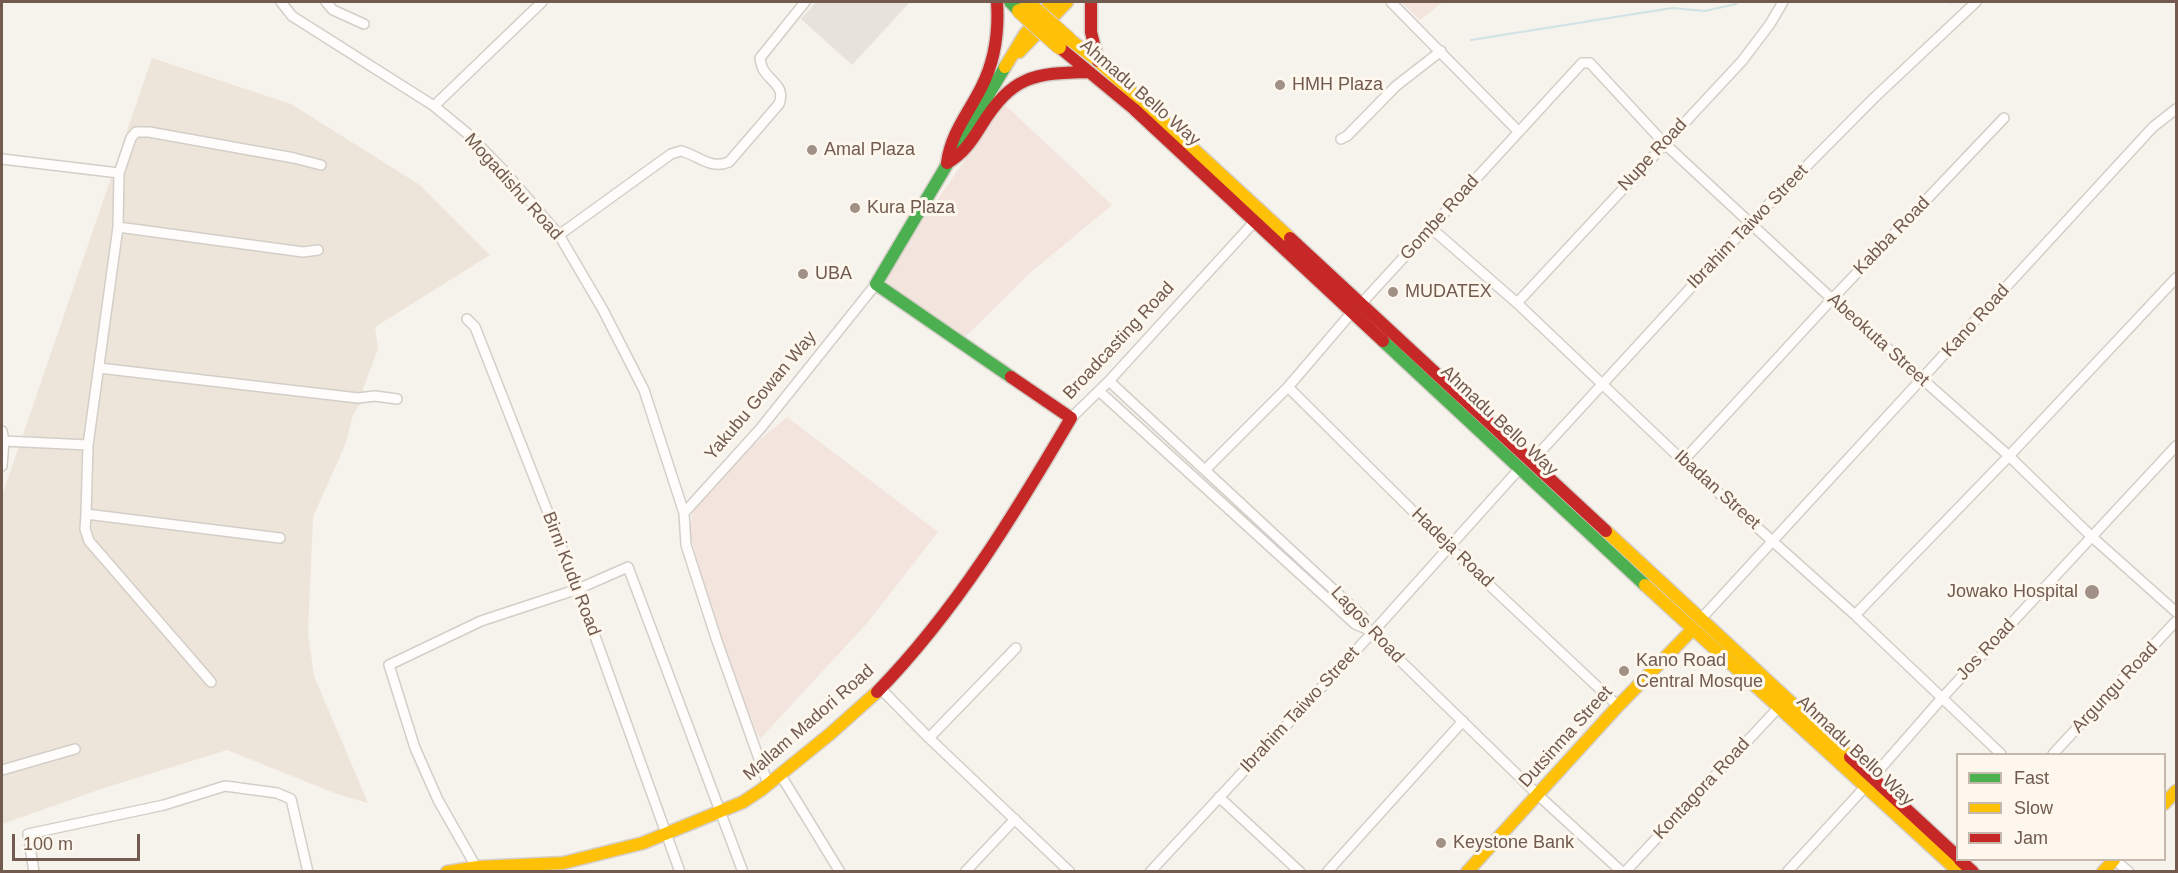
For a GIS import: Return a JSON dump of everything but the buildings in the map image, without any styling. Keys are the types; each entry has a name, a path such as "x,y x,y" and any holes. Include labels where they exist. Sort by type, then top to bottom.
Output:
{"main road":[{"path":"947,163 948,146 982,86 992,60 998,29 997,2"},
{"name":"Yakubu Gowan Way","path":"876,284 1025,34 1052,2"},
{"name":"Yakubu Gowan Way","path":"1012,59 1032,41 1067,2"},
{"path":"947,163 964,153 995,104 1007,90 1025,79 1048,72 1093,67 1089,15 1091,2"},
{"name":"Ahmadu Bello Way","path":"1019,5 1093,67 1357,308 1869,782 1955,865 1973,872"},
{"name":"Ahmadu Bello Way","path":"1093,67 1134,109 1255,220 1357,308"},
{"name":"Broadcasting Road","path":"876,284 1071,418"},
{"name":"Mallam Madori Road","path":"447,872 564,867 666,835 743,802 768,784 880,688 932,631 1001,535 1071,418"},
{"name":"Ahmadu Bello Way","path":"1697,624 1780,706 1869,782"},
{"name":"Dutsinma Street","path":"1467,872 1618,706 1697,624"},
{"path":"2103,872 2114,861"}],"street":[{"name":"Mogadishu Road","path":"281,2 292,16 434,106 468,134 559,235 603,310 644,390 684,513"},
{"path":"326,2 333,10 364,24"},
{"path":"434,106 542,2"},
{"path":"559,235 671,154 681,151 710,165 720,166 729,162 778,104 781,97 779,87 762,68 760,58 806,2"},
{"path":"1391,2 1518,131"},
{"name":"Ibrahim Taiwo Street","path":"1151,871 1369,631 1450,548 1750,223 1874,98 1976,2"},
{"name":"Nupe Road","path":"1517,303 1742,61 1770,24 1782,3"},
{"path":"1341,140 1396,86 1441,51"},
{"name":"Abeokuta Street","path":"1586,61 1664,143 1832,299 2009,456 2091,536 2176,612"},
{"name":"Gombe Road","path":"1206,470 1288,387 1518,131 1586,61"},
{"name":"Kano Road","path":"1697,624 2153,127 2173,113"},
{"name":"Kabba Road","path":"1683,460 2004,118"},
{"path":"211,682 89,541 85,529 88,446 117,227 119,173 131,138 136,132 149,132 321,165"},
{"path":"2,159 119,173"},
{"name":"Broadcasting Road","path":"1071,418 1109,381 1255,220"},
{"path":"117,227 303,252 318,250"},
{"name":"Ibadan Street","path":"1431,228 1517,303 1683,460 1855,615 2000,753"},
{"path":"1855,615 2009,456 2176,278"},
{"name":"Yakubu Gowan Way","path":"684,513 760,429 876,284"},
{"name":"Birni Kudu Road","path":"467,319 475,327 578,589 680,872"},
{"path":"99,368 358,398 375,396 398,399"},
{"name":"Lagos Road","path":"1109,381 1363,617 1369,631 1538,795 1623,872"},
{"name":"Hadeja Road","path":"1288,387 1450,548 1618,706"},
{"path":"1099,391 1355,624 1369,631"},
{"path":"2,466 3,436 88,446"},
{"name":"Jos Road","path":"1787,872 1942,698 2176,446"},
{"path":"684,513 686,545 717,641 768,784"},
{"path":"86,514 280,538"},
{"path":"478,869 438,800 415,748 389,664 481,621 578,589 628,567 743,872"},
{"name":"Argungu Road","path":"2054,753 2176,621"},
{"path":"929,738 1017,648"},
{"path":"880,688 929,738 1070,872"},
{"name":"Kontagora Road","path":"1623,872 1780,706"},
{"path":"1327,872 1463,721"},
{"path":"2,770 75,749"},
{"path":"780,774 840,872"},
{"path":"34,872 28,834 164,805 225,786 278,793 291,799 308,872"},
{"path":"1219,797 1300,872"},
{"path":"965,872 1015,819"},
{"path":"2116,861 2129,872"}],"shaded area":[{"path":"816,2 910,2 852,65 801,19"},
{"path":"1401,2 1443,2 1420,20"},
{"path":"152,58 291,104 420,185 490,255 375,327 378,349 363,389 365,396 353,415 346,443 313,517 308,633 314,676 368,803 337,794 227,750 104,788 2,824 2,496"},
{"path":"1004,104 1112,205 1030,273 962,340 882,279"},
{"path":"787,417 938,532 868,622 760,739 719,641 689,531 695,504 739,457"}],"waterway":[{"path":"1471,40 1672,8 1705,11 1738,2"}],"traffic: fast":[{"path":"1010,2 1019,11"},
{"path":"1005,67 876,284 1011,377"},
{"path":"1383,341 1645,585"}],"traffic: slow":[{"path":"1027,2 1069,39"},
{"path":"1005,67 1025,34 1052,2"},
{"path":"1019,52 1067,2"},
{"path":"1019,11 1059,47"},
{"path":"1069,39 1098,61 1290,238"},
{"path":"1606,531 1850,757"},
{"path":"1645,585 1959,872"},
{"path":"1467,872 1618,706 1693,629"},
{"path":"447,872 478,867 563,863 643,843 743,802 830,734 877,692"},
{"path":"2166,802 2176,791"},
{"path":"2103,872 2113,861"}],"traffic: jam":[{"path":"947,163 956,133 990,67 997,35 997,2"},
{"path":"1091,2 1091,32 1098,61"},
{"path":"1059,47 1134,109 1383,341"},
{"path":"947,163 966,147 992,109 1014,87 1038,76 1089,72"},
{"path":"1290,238 1606,531"},
{"path":"877,692 933,629 958,595 1028,490 1071,418 1011,377"},
{"path":"1850,757 1956,855"},
{"path":"1961,861 1973,872"}],"place":[{"name":"HMH Plaza","path":"1280,85"},
{"name":"Amal Plaza","path":"812,150"},
{"name":"Kura Plaza","path":"855,208"},
{"name":"UBA","path":"803,274"},
{"name":"MUDATEX","path":"1393,292"},
{"name":"Jowako Hospital","path":"2092,592"},
{"name":"Kano Road Central Mosque","path":"1624,671"},
{"name":"Keystone Bank","path":"1441,843"}]}
